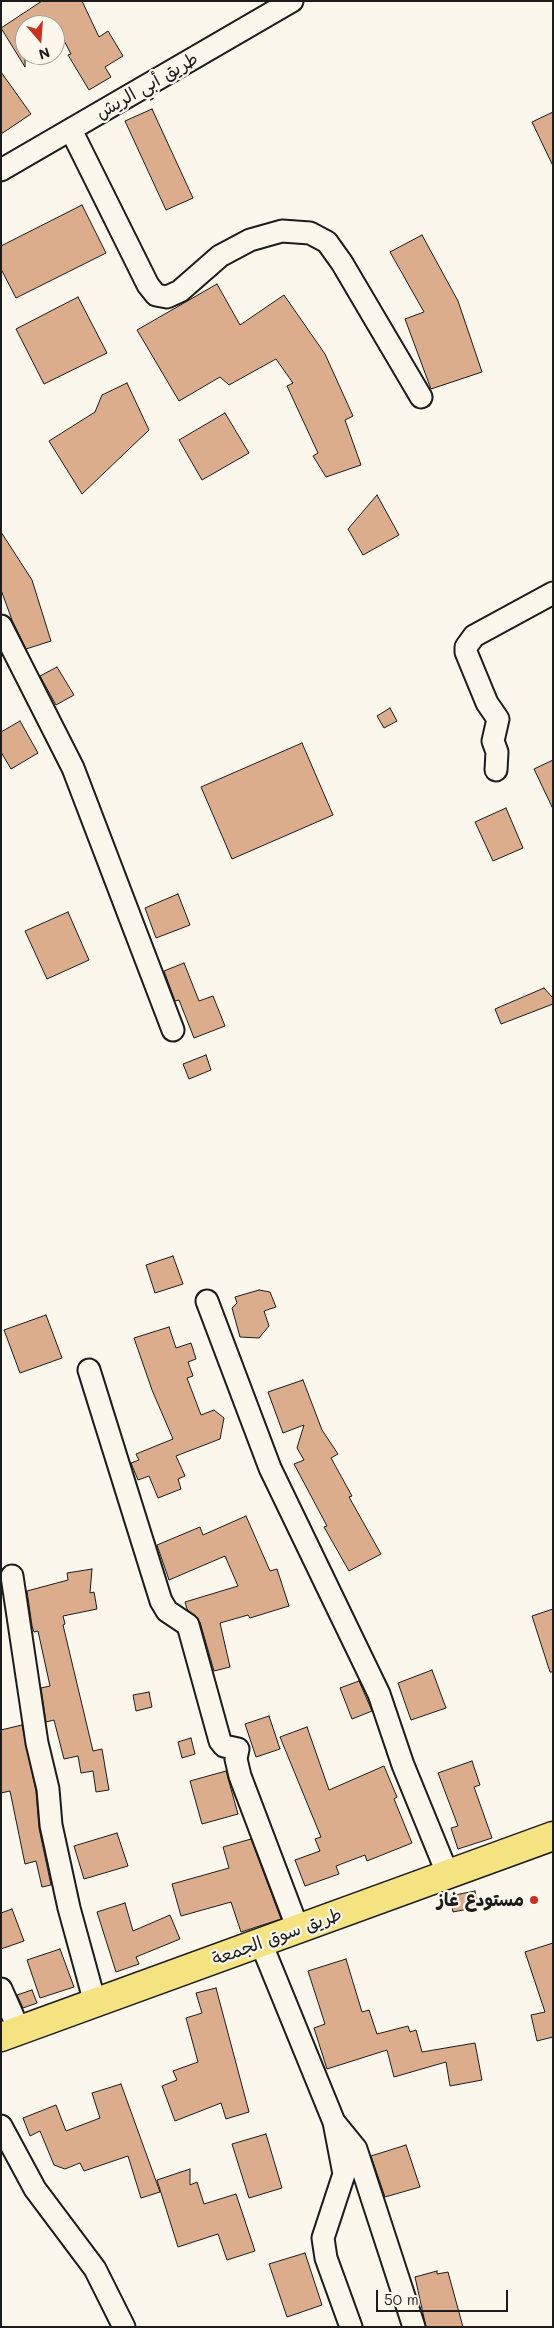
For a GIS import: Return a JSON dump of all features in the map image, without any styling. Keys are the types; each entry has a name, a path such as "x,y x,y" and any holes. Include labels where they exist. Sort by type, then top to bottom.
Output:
{"main road":[{"name":"طريق سوق الجمعة","path":"10,2034 553,1836"}],"street":[{"name":"طريق أبي الريش","path":"1,170 292,1"},
{"path":"71,130 148,285 156,295 168,297 180,291 220,256 250,240 282,231 310,233 327,242 342,263 421,397"},
{"path":"496,770 497,752 493,741 498,718 487,703 466,652 466,647 474,636 553,593"},
{"path":"1,626 72,768 173,1030"},
{"path":"207,1301 270,1468 379,1694 403,1765 448,1874"},
{"path":"89,1370 161,1601 167,1611 188,1624 220,1742 224,1746 238,1748 236,1759 240,1776 298,1929"},
{"path":"12,1576 37,1744 48,1789 51,1825 69,1908 95,2003"},
{"path":"261,1943 334,2122 344,2174 323,2238 326,2258 351,2327"},
{"path":"1,1990 10,2034"},
{"path":"334,2122 356,2149 414,2327"},
{"path":"1,2126 34,2189 95,2269 124,2327"}],"building":[{"path":"42,1 82,1 99,37 108,31 123,56 105,67 111,77 89,90 68,55 71,54 65,42 65,15 21,15"},
{"path":"15,19 15,51 1,28"},
{"path":"1,72 31,114 1,134"},
{"path":"152,109 193,198 166,210 125,121"},
{"path":"553,112 553,166 532,122"},
{"path":"82,205 106,253 16,298 1,269 1,246"},
{"path":"422,235 458,301 482,372 431,389 405,319 424,312 390,252"},
{"path":"217,284 240,325 284,295 325,354 353,416 345,420 361,465 326,477 313,456 318,453 287,386 293,383 276,359 229,385 220,377 179,401 137,330"},
{"path":"78,297 107,353 44,384 16,329"},
{"path":"127,383 149,430 82,494 49,441 95,412 102,395"},
{"path":"225,413 249,453 202,480 179,440"},
{"path":"377,495 399,535 363,555 348,529"},
{"path":"1,532 32,580 51,641 26,649 12,620 1,590"},
{"path":"57,667 74,695 56,705 40,676"},
{"path":"390,708 397,721 384,728 377,716"},
{"path":"20,721 38,753 11,769 1,752 1,732"},
{"path":"302,743 333,815 232,859 201,787"},
{"path":"553,760 553,809 534,769"},
{"path":"506,808 523,848 493,861 475,822"},
{"path":"178,894 190,925 156,938 145,908"},
{"path":"68,912 89,960 47,979 25,931"},
{"path":"184,963 199,1001 213,996 225,1026 194,1038 179,1000 175,1001 164,971"},
{"path":"544,988 553,998 553,1004 501,1024 495,1009"},
{"path":"206,1055 211,1070 189,1079 183,1064"},
{"path":"173,1256 183,1284 155,1293 146,1265"},
{"path":"259,1290 270,1292 276,1307 264,1311 269,1326 259,1338 240,1337 232,1308 237,1303 235,1297"},
{"path":"46,1315 62,1358 20,1373 4,1330"},
{"path":"169,1327 176,1348 191,1343 196,1359 188,1362 193,1376 187,1378 201,1415 214,1410 224,1418 220,1439 176,1456 185,1476 178,1479 181,1489 158,1498 149,1476 138,1480 131,1463 139,1460 136,1454 173,1439 152,1390 134,1338"},
{"path":"303,1380 322,1430 338,1454 331,1458 352,1496 349,1497 381,1554 349,1571 324,1527 327,1526 294,1464 304,1460 297,1448 304,1425 283,1433 268,1392"},
{"path":"246,1516 270,1571 277,1569 289,1606 250,1618 248,1615 220,1623 230,1667 214,1671 200,1622 187,1609 185,1602 238,1586 225,1556 169,1580 157,1545 200,1527 203,1535"},
{"path":"92,1569 90,1593 94,1592 97,1609 63,1616 65,1624 63,1625 93,1751 102,1749 109,1790 96,1792 93,1771 81,1773 78,1756 64,1759 54,1720 46,1722 41,1688 50,1686 38,1631 34,1632 32,1626 27,1591 68,1580 67,1573"},
{"path":"553,1609 553,1672 550,1672 532,1616"},
{"path":"432,1670 446,1708 411,1720 398,1683"},
{"path":"359,1681 372,1711 352,1719 340,1688"},
{"path":"149,1692 152,1707 136,1711 133,1695"},
{"path":"269,1716 280,1749 256,1757 245,1724"},
{"path":"22,1725 36,1791 39,1828 51,1885 42,1887 36,1861 25,1864 10,1791 1,1793 1,1730"},
{"path":"307,1727 329,1790 384,1766 397,1797 394,1799 412,1843 367,1861 365,1855 336,1866 339,1874 305,1886 295,1860 320,1851 315,1839 321,1837 280,1737"},
{"path":"191,1738 195,1754 182,1758 178,1742"},
{"path":"472,1761 480,1785 474,1787 492,1838 458,1849 451,1828 458,1826 438,1773"},
{"path":"226,1771 238,1814 202,1824 190,1781"},
{"path":"117,1833 128,1866 84,1879 74,1846"},
{"path":"251,1839 281,1919 241,1932 231,1902 181,1916 172,1884 229,1868 223,1847"},
{"path":"475,1891 478,1907 453,1912 450,1896"},
{"path":"125,1903 133,1931 170,1915 180,1939 136,1957 139,1964 116,1972 97,1912"},
{"path":"12,1909 24,1941 1,1949 1,1913"},
{"path":"553,1943 553,2037 537,2041 531,2015 545,2012 525,1952"},
{"path":"60,1949 74,1987 40,1998 27,1960"},
{"path":"346,1959 362,2012 369,2010 377,2034 408,2026 410,2032 416,2030 422,2052 475,2043 482,2080 450,2086 446,2062 394,2077 387,2050 327,2069 314,2028 325,2024 308,1971"},
{"path":"216,1988 249,2112 226,2119 221,2103 175,2121 162,2086 177,2080 173,2071 198,2062 186,2018 202,2013 196,1993"},
{"path":"32,1990 37,2003 23,2008 17,1995"},
{"path":"121,2084 160,2192 141,2198 128,2156 84,2171 80,2163 65,2169 54,2165 40,2131 30,2136 23,2118 56,2105 66,2131 100,2118 92,2093"},
{"path":"266,2134 282,2188 249,2198 232,2144"},
{"path":"406,2145 420,2187 385,2197 371,2156"},
{"path":"190,2169 190,2185 197,2182 204,2204 236,2194 255,2251 227,2260 218,2234 178,2247 157,2180"},
{"path":"305,2253 322,2305 287,2317 269,2264"},
{"path":"437,2271 437,2274 448,2272 463,2327 426,2327 415,2277"}],"place":[{"name":"مستودع غاز","path":"534,1900"}]}
